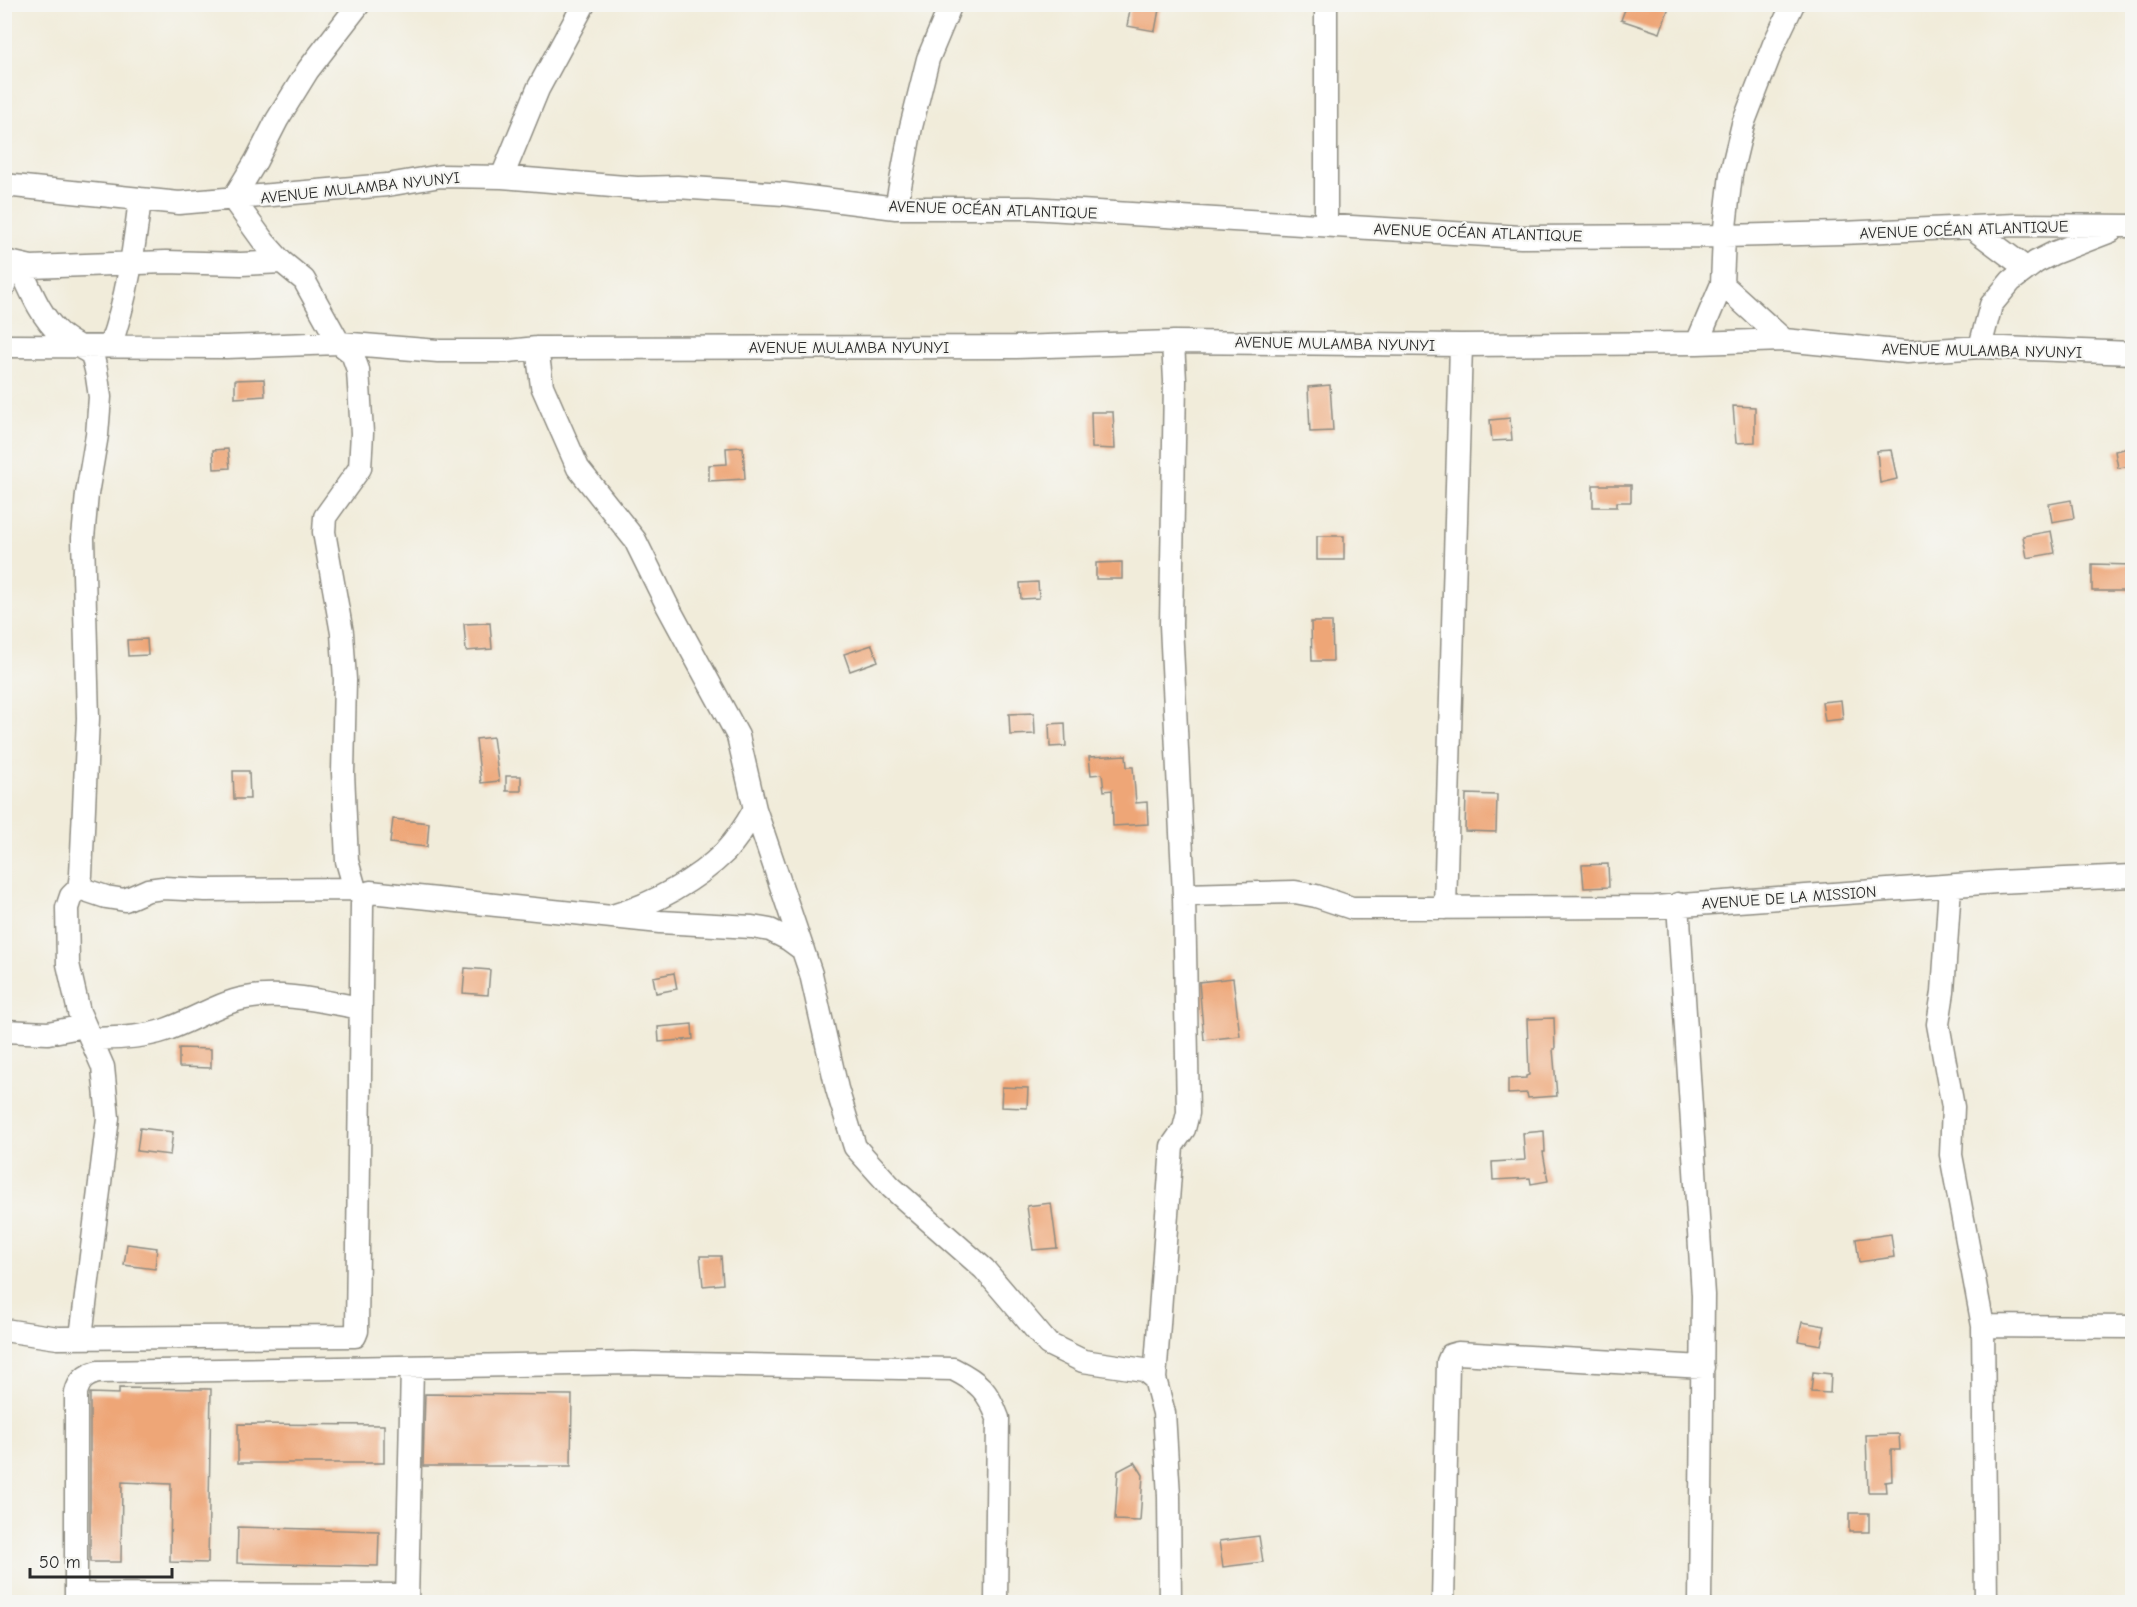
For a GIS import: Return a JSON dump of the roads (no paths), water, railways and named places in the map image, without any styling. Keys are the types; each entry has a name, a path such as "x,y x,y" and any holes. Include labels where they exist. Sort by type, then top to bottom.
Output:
{"street":[{"path":"4,1330 58,1338 355,1336 357,1331 361,1008 359,893 347,861 343,773 345,680 342,633 324,532 325,517 360,468 362,434 358,370 352,353 339,343 304,280 282,262 264,242 233,200 277,120 308,70 359,4"},
{"path":"502,177 538,89 584,4"},
{"path":"896,208 911,127 928,59 951,4"},
{"path":"1326,4 1326,225"},
{"path":"1697,343 1722,284 1724,236 1731,174 1743,124 1774,44 1793,4"},
{"name":"AVENUE MULAMBA NYUNYI","path":"4,185 178,203 387,185 441,176 502,177 637,188 677,187 733,190 860,203"},
{"path":"110,346 121,311 131,264 140,200"},
{"name":"AVENUE OCÉAN ATLANTIQUE","path":"860,203 896,208 1030,208 1521,237 1724,236 2131,223"},
{"path":"1980,347 1991,304 2011,281 2054,253 2131,223"},
{"path":"1971,227 2027,269"},
{"path":"11,262 31,267 282,262"},
{"path":"4,286 11,262"},
{"path":"11,262 50,323 62,336 92,354 100,397 83,538 88,718 81,875 79,888 71,896 67,908 68,964 79,1012 103,1067 108,1118 81,1337"},
{"path":"1722,284 1784,340"},
{"name":"AVENUE MULAMBA NYUNYI","path":"4,346 273,347 339,343 438,351 508,351 537,348 1016,348 1173,342 1461,345 1784,340 1907,352 1980,347 2133,353"},
{"path":"1170,1602 1169,1496 1164,1413 1155,1379 1172,1146 1184,1129 1188,1113 1184,895 1171,625 1175,381 1173,342"},
{"path":"1445,908 1461,345"},
{"path":"537,348 542,386 578,468 636,540 667,605 738,736 755,810 812,974 837,1089 855,1147 891,1187 984,1269 1048,1344 1083,1361 1144,1370 1155,1379"},
{"path":"611,916 633,910 692,878 725,852 743,830 755,810"},
{"name":"AVENUE DE LA MISSION","path":"1184,895 1295,892 1316,896 1352,908 1655,907 1950,886 2133,876"},
{"path":"1950,886 1943,992 1938,1024 1953,1107 1951,1155 1983,1326 1986,1602"},
{"path":"79,888 124,900 148,890 163,888 370,892 660,922 752,927 770,930 803,950"},
{"path":"1678,904 1703,1295 1700,1602"},
{"path":"4,1031 89,1032 130,1037 162,1031 246,998 269,996 307,999 361,1008"},
{"path":"1983,1326 2133,1327"},
{"path":"1443,1602 1448,1362 1451,1355 1458,1353 1703,1367"},
{"path":"412,1367 407,1599 76,1598 75,1393 78,1385 89,1374 110,1372 633,1363 953,1369 970,1378 991,1398 998,1418 996,1602"}]}
